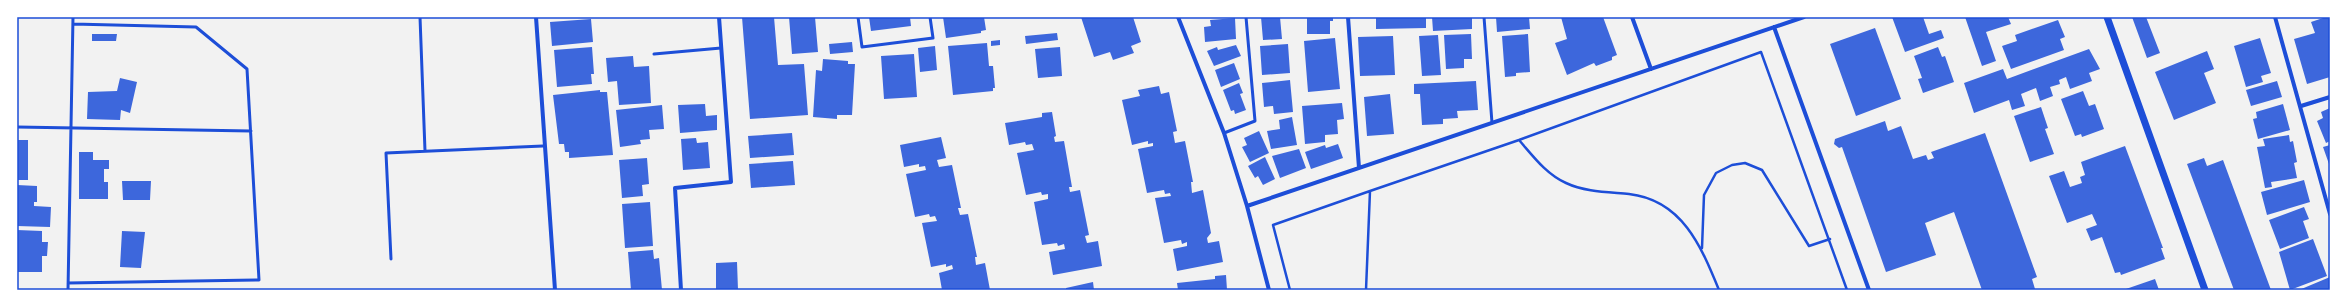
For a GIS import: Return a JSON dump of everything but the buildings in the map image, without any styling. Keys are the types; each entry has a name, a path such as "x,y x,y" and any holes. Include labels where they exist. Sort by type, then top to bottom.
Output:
{"street":[{"path":"536,17 543,146 555,290"},
{"path":"681,290 675,188 731,182 719,17"},
{"path":"1178,17 1224,133 1247,206 1269,290"},
{"path":"1348,17 1359,168"},
{"path":"1632,17 1651,69"},
{"path":"1247,206 1804,17"},
{"path":"2107,17 2205,290"},
{"path":"2275,17 2330,214"},
{"path":"1774,27 1869,290"},
{"path":"2301,106 2330,97"}],"lane":[{"path":"68,290 73,17"},
{"path":"420,17 425,151"},
{"path":"858,17 862,47 933,38 930,17"},
{"path":"1224,133 1255,121 1246,17"},
{"path":"1484,17 1492,123"},
{"path":"68,283 259,280 247,69 196,27 73,24"},
{"path":"654,54 721,48"},
{"path":"17,127 251,131"},
{"path":"391,259 386,153 543,146"}],"path":[{"path":"1290,290 1273,225 1519,140 1761,52 1830,239 1847,290"},
{"path":"1519,140 1541,165 1565,183 1578,188 1640,195 1661,203 1684,221 1702,249 1718,290"},
{"path":"1702,249 1704,195 1716,173 1732,165 1745,164 1762,170 1809,246 1830,239"},
{"path":"1366,290 1370,191"}]}
